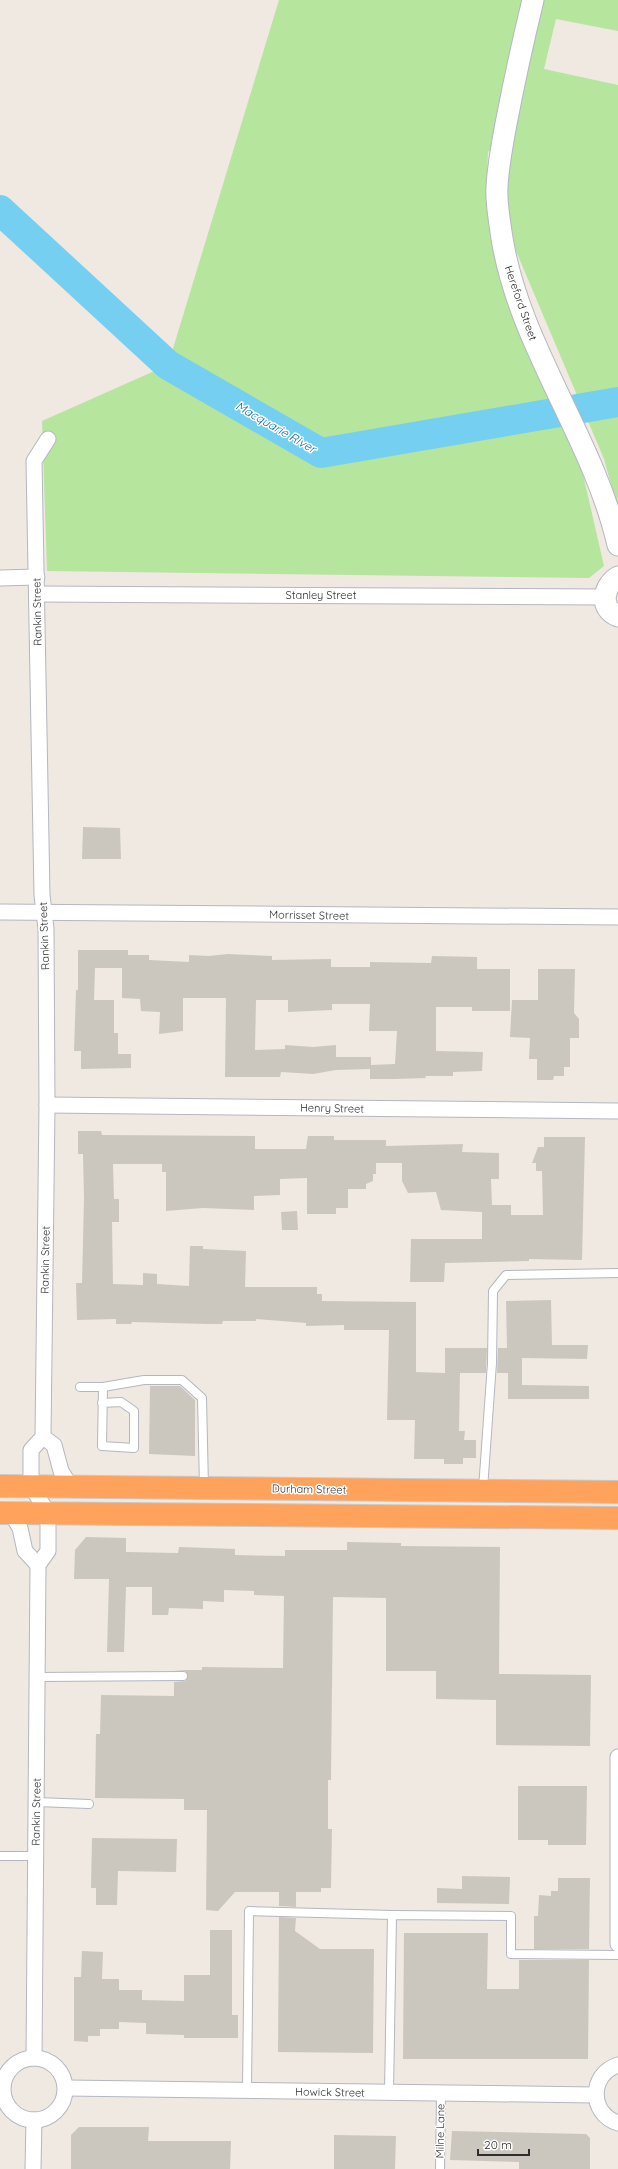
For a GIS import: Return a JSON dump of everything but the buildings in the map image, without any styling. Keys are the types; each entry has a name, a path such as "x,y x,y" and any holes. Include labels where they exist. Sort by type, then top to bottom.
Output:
{"highway":[{"name":"Durham Street","path":"0,1486 618,1492"},
{"path":"6,1513 618,1518"}],"main road":[{"name":"Hereford Street","path":"533,0 514,79 500,153 497,187 502,241 511,281 523,316 592,466 606,503 618,545"},
{"path":"618,577 608,585 605,597 610,610 618,616"}],"street":[{"name":"Rankin Street","path":"43,1437 47,1105 34,461 48,439"},
{"path":"0,578 37,577"},
{"name":"Stanley Street","path":"37,594 605,597"},
{"name":"Morrisset Street","path":"0,912 618,918"},
{"name":"Henry Street","path":"47,1105 618,1111"},
{"path":"6,1513 20,1528 25,1551 38,1565 48,1551 48,1513 31,1486 31,1450 43,1437 54,1444 61,1471 72,1487"},
{"name":"Rankin Street","path":"34,2058 38,1565"},
{"path":"618,1756 618,1944"},
{"path":"34,2058 44,2059 59,2070 66,2088 65,2096 57,2111 50,2116 34,2120 26,2119 11,2110 6,2103 2,2086 8,2074 17,2064 34,2058"},
{"path":"618,2065 608,2070 601,2077 596,2085 595,2095 597,2104 602,2112 608,2118 618,2123"},
{"name":"Howick Street","path":"66,2088 595,2095"},
{"path":"33,2169 34,2120"}],"lane":[{"path":"483,1491 492,1363 493,1291 506,1274 618,1273"},
{"path":"80,1386 103,1387 144,1380 182,1380 202,1398 204,1488"},
{"path":"102,1403 120,1402 134,1411 134,1448 102,1446 102,1403 103,1387"},
{"path":"38,1677 183,1676"},
{"path":"37,1802 88,1804"},
{"path":"0,1856 35,1856"},
{"path":"247,2090 249,1911 392,1915 511,1916 511,1954 618,1955"},
{"path":"390,2092 392,1915"},
{"name":"Milne Lane","path":"440,2169 441,2093"}],"green space":[{"path":"279,0 618,0 618,31 556,19 544,69 618,85 618,509 604,459 516,251 507,207 506,155 488,151 486,205 496,253 582,470 604,566 589,578 47,571 42,421 168,365"}],"waterway":[{"name":"Macquarie River","path":"0,210 168,365 321,453 618,402"}]}
